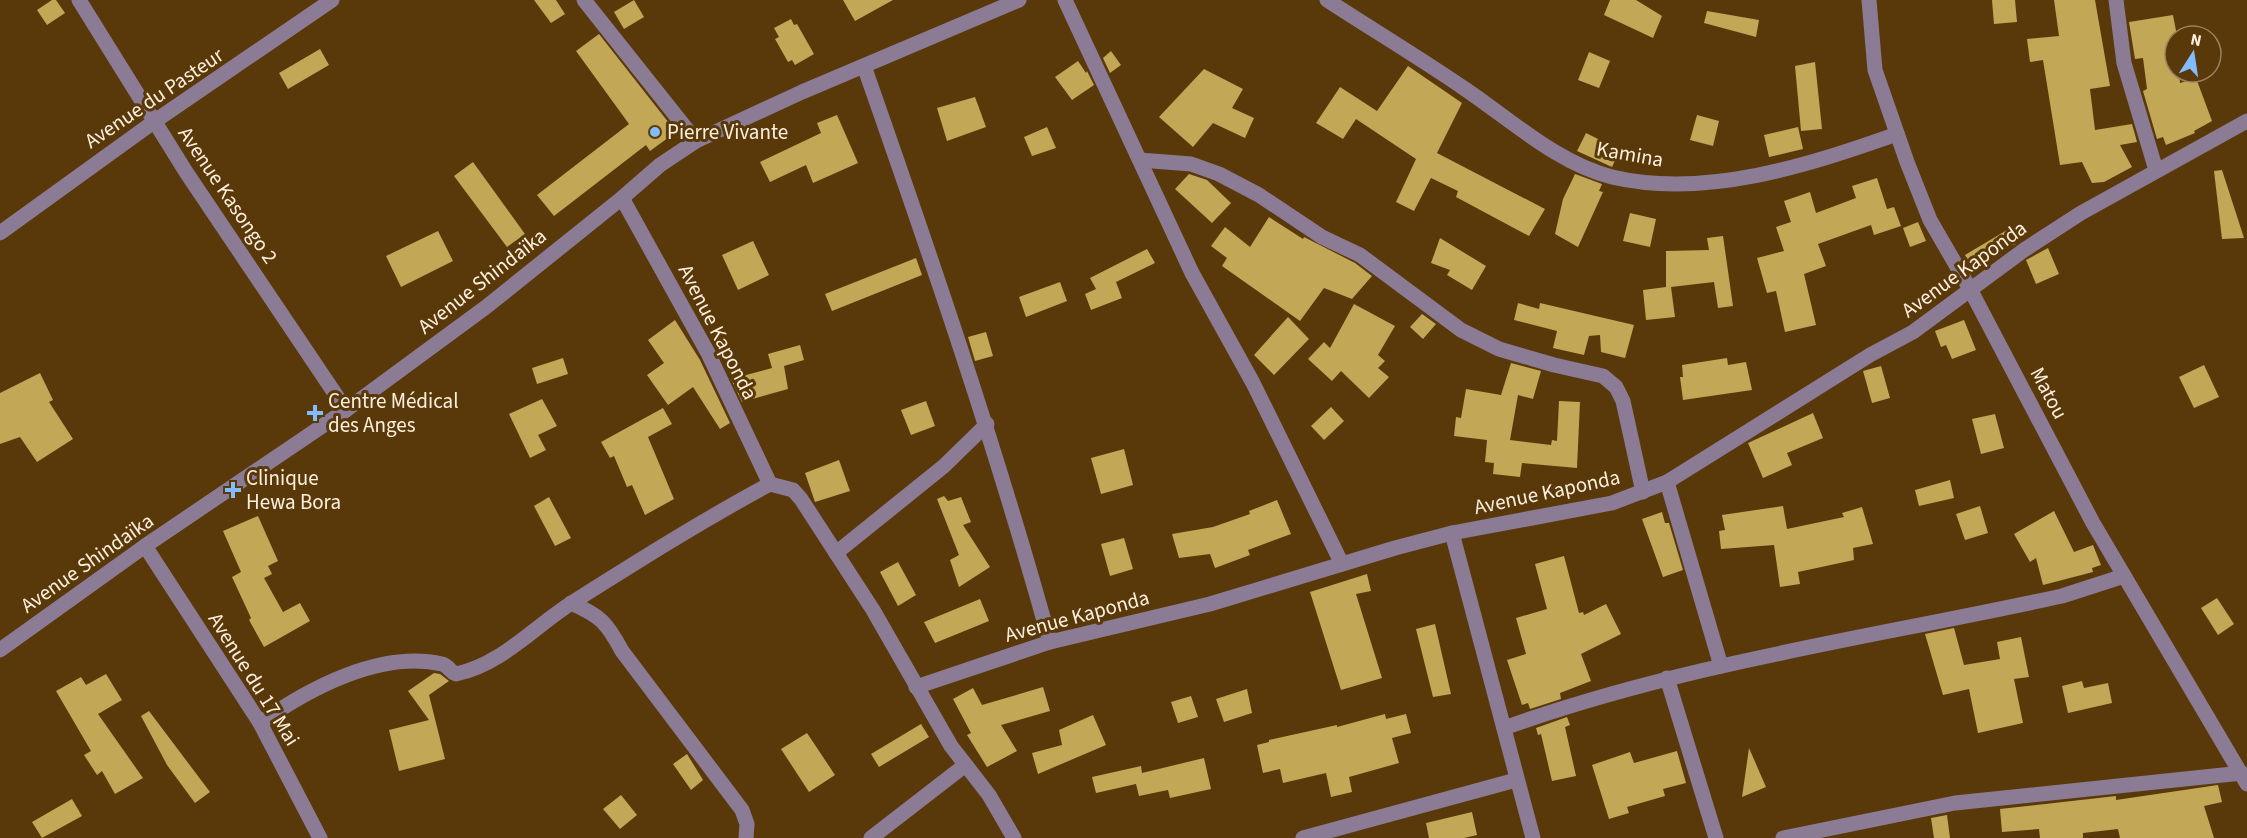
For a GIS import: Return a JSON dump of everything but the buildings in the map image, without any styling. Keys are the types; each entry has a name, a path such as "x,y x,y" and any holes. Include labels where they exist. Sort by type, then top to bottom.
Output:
{"street":[{"name":"Avenue Kasongo 2","path":"79,0 155,121 346,410"},
{"name":"Avenue du Pasteur","path":"0,233 155,121 332,0"},
{"path":"584,0 696,141"},
{"name":"Avenue Shindaïka","path":"0,650 145,546 346,410 486,307 660,165 696,141 1019,0"},
{"path":"1065,0 1192,273 1252,382 1342,564"},
{"name":"Kamina","path":"1327,0 1463,87 1554,151 1579,166 1613,177 1644,182 1712,181 1792,167 1897,134"},
{"name":"Matou","path":"1869,0 1875,70 1930,220 1970,289 2093,523 2182,677 2245,778"},
{"path":"2116,0 2124,63 2156,170"},
{"path":"864,66 942,286 987,424 1050,642"},
{"name":"Avenue Kaponda","path":"916,687 1050,642 1210,604 1452,533 1612,503 1667,482 1870,355 1913,332 1970,289 2081,213 2247,121"},
{"path":"1140,160 1191,164 1219,174 1259,195 1322,237 1360,255 1461,330 1499,349 1604,376 1616,387 1623,401 1643,492"},
{"name":"Avenue Kaponda","path":"622,198 677,294 771,484"},
{"path":"836,553 944,466 987,424"},
{"path":"1667,482 1721,666"},
{"path":"260,723 313,688 375,668 418,662 443,664 456,675 471,671 520,641 571,603 711,515 771,484 788,488 797,494 885,630 916,687 964,766 988,795 1014,838"},
{"path":"1452,533 1533,838"},
{"name":"Avenue du 17 Mai","path":"145,546 260,723 320,838"},
{"path":"1504,728 1572,704 1667,678 2062,596 2124,576"},
{"path":"571,603 593,612 608,624 622,651 742,810 747,824 746,838"},
{"path":"1667,678 1716,838"},
{"path":"871,838 964,766"},
{"path":"1783,838 1955,803 2245,778"},
{"path":"1303,838 1516,780"}],"place":[{"name":"Pierre Vivante","path":"655,132"},
{"name":"Centre Médical des Anges","path":"315,413"},
{"name":"Clinique Hewa Bora","path":"233,490"}]}
